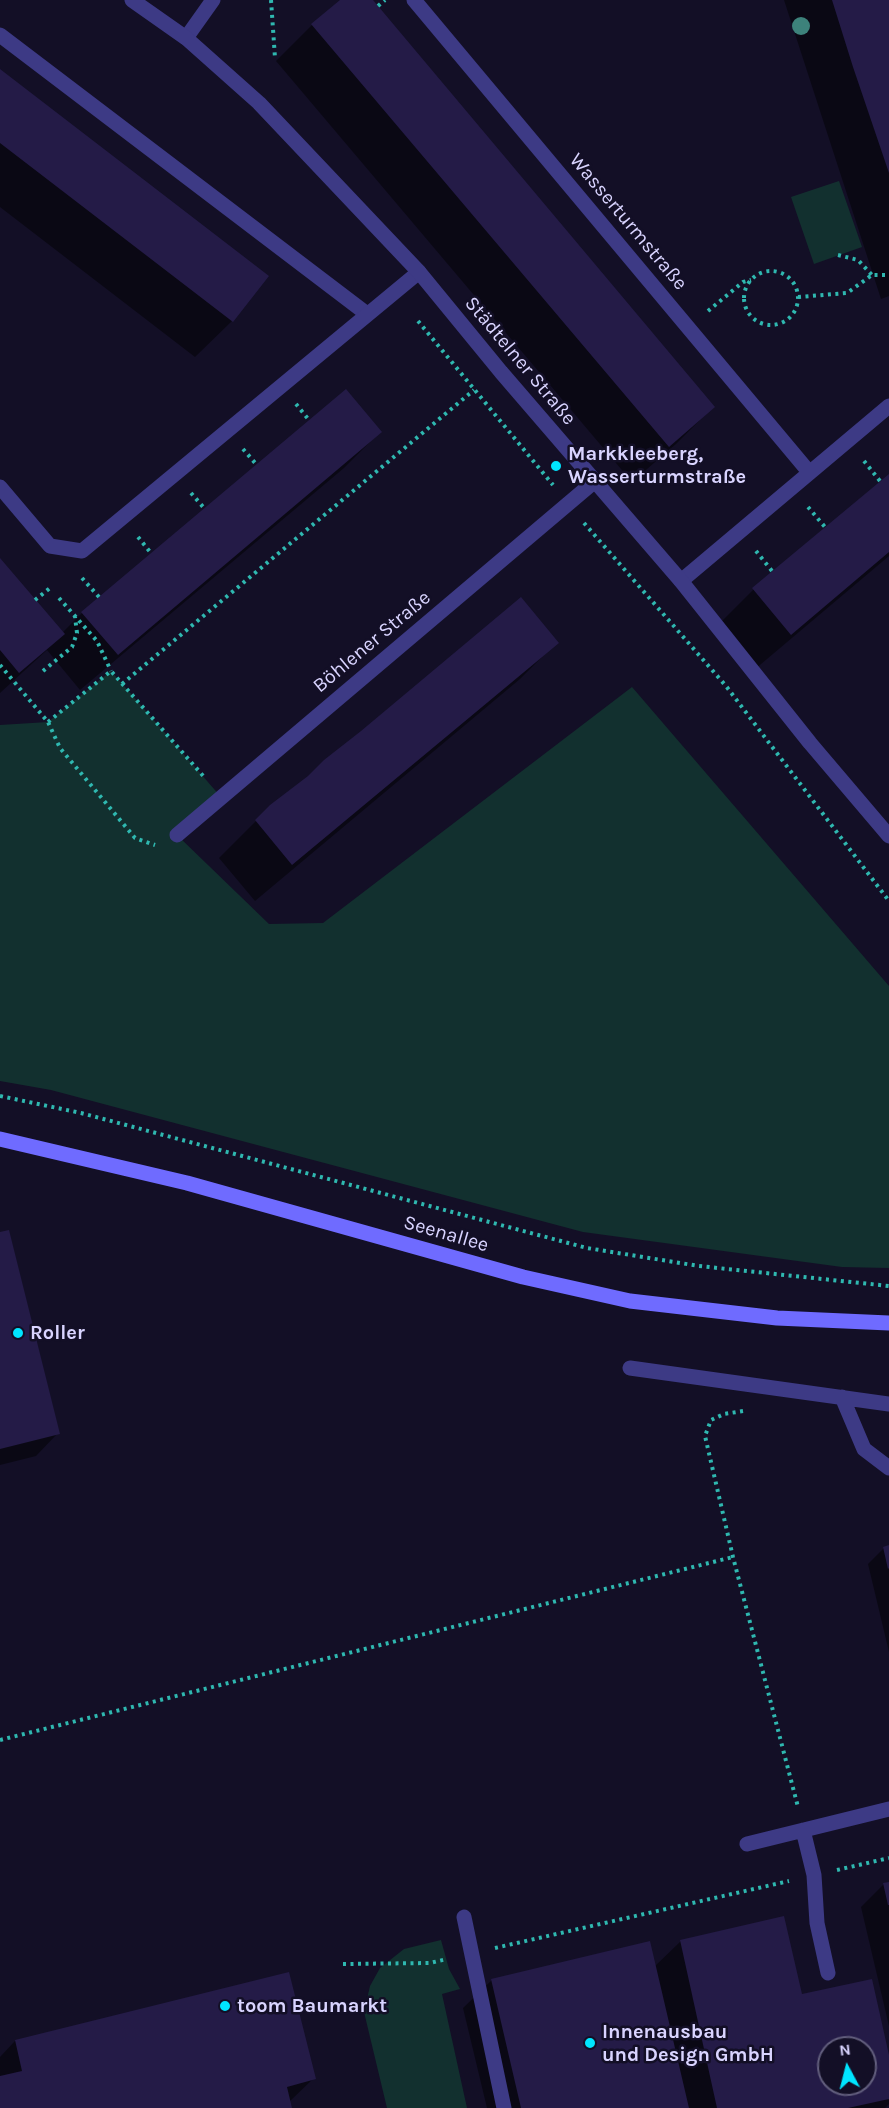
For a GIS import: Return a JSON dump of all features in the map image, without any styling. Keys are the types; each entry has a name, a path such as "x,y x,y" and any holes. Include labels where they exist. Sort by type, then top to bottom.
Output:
{"main road":[{"name":"Seenallee","path":"0,1139 187,1183 523,1277 630,1301 777,1318 889,1323"}],"street":[{"name":"Städtelner Straße","path":"132,0 186,38 259,103 419,272 681,581 810,743 889,836"},
{"path":"186,38 213,0"},
{"name":"Wasserturmstraße","path":"414,0 809,472"},
{"path":"0,35 367,314"},
{"path":"0,487 50,546 82,551 419,272"},
{"path":"681,581 889,406"},
{"name":"Böhlener Straße","path":"177,836 594,481"},
{"path":"630,1368 889,1404"},
{"path":"842,1397 864,1449 889,1468"},
{"path":"747,1844 889,1809"},
{"path":"803,1830 814,1875 817,1923 828,1973"},
{"path":"464,1917 504,2108"}],"path":[{"path":"271,0 275,58"},
{"path":"378,6 385,0"},
{"path":"838,255 858,260 872,275"},
{"path":"688,326 743,282 770,271 790,278 796,287 797,307 791,316 783,323 773,325 762,324 753,318 744,300 751,280"},
{"path":"798,297 848,293 872,275 889,275"},
{"path":"418,321 554,486"},
{"path":"122,684 474,390"},
{"path":"293,400 309,420"},
{"path":"240,444 256,464"},
{"path":"861,458 880,481"},
{"path":"188,489 204,508"},
{"path":"806,505 825,527"},
{"path":"583,521 726,686 889,901"},
{"path":"135,533 151,553"},
{"path":"753,549 772,571"},
{"path":"82,578 99,597"},
{"path":"35,600 50,588"},
{"path":"59,598 97,641 111,671 211,785"},
{"path":"43,671 72,647 76,633 75,616"},
{"path":"0,665 48,722 60,748 135,838 155,845 177,836"},
{"path":"48,722 111,671"},
{"path":"0,1096 81,1113 587,1248 699,1266 889,1286"},
{"path":"753,1409 724,1414 711,1420 705,1436 733,1557 803,1830"},
{"path":"0,1740 733,1557"},
{"path":"343,1964 430,1963 889,1858"}],"green space":[{"path":"839,181 862,247 814,264 791,197"},
{"path":"111,671 221,797 178,836 269,924 323,923 632,687 889,986 889,1268 842,1267 583,1232 51,1090 0,1081 0,725 48,722"},
{"path":"441,1940 449,1969 460,1989 442,1994 467,2108 387,2108 364,2012 370,1986 380,1968 404,1949"}],"building":[{"path":"340,0 373,0 715,407 669,447 311,24"},
{"path":"832,0 889,0 889,173 853,67"},
{"path":"0,69 269,276 233,322 0,143"},
{"path":"346,389 382,432 118,655 81,612"},
{"path":"889,474 889,552 791,635 752,588"},
{"path":"0,558 65,634 19,673 0,650"},
{"path":"521,597 559,643 292,865 255,820 270,805 308,776 324,760"},
{"name":"Roller","path":"9,1230 60,1434 0,1449 0,1232"},
{"path":"889,1545 889,1568 888,1569 883,1547"},
{"path":"889,1882 889,1905 888,1905 883,1883"},
{"path":"784,1916 802,1994 872,1979 889,2055 889,2099 848,2108 717,2108 680,1940"},
{"name":"Innenausbau und Design GmbH","path":"650,1941 689,2108 521,2108 491,1979"},
{"name":"toom Baumarkt","path":"289,1972 316,2079 287,2087 292,2108 0,2108 0,2076 22,2071 15,2040"}],"place":[{"name":"Markkleeberg, Wasserturmstraße","path":"556,466"},
{"name":"Roller","path":"18,1333"},
{"name":"toom Baumarkt","path":"225,2006"},
{"name":"Innenausbau und Design GmbH","path":"590,2043"}]}
